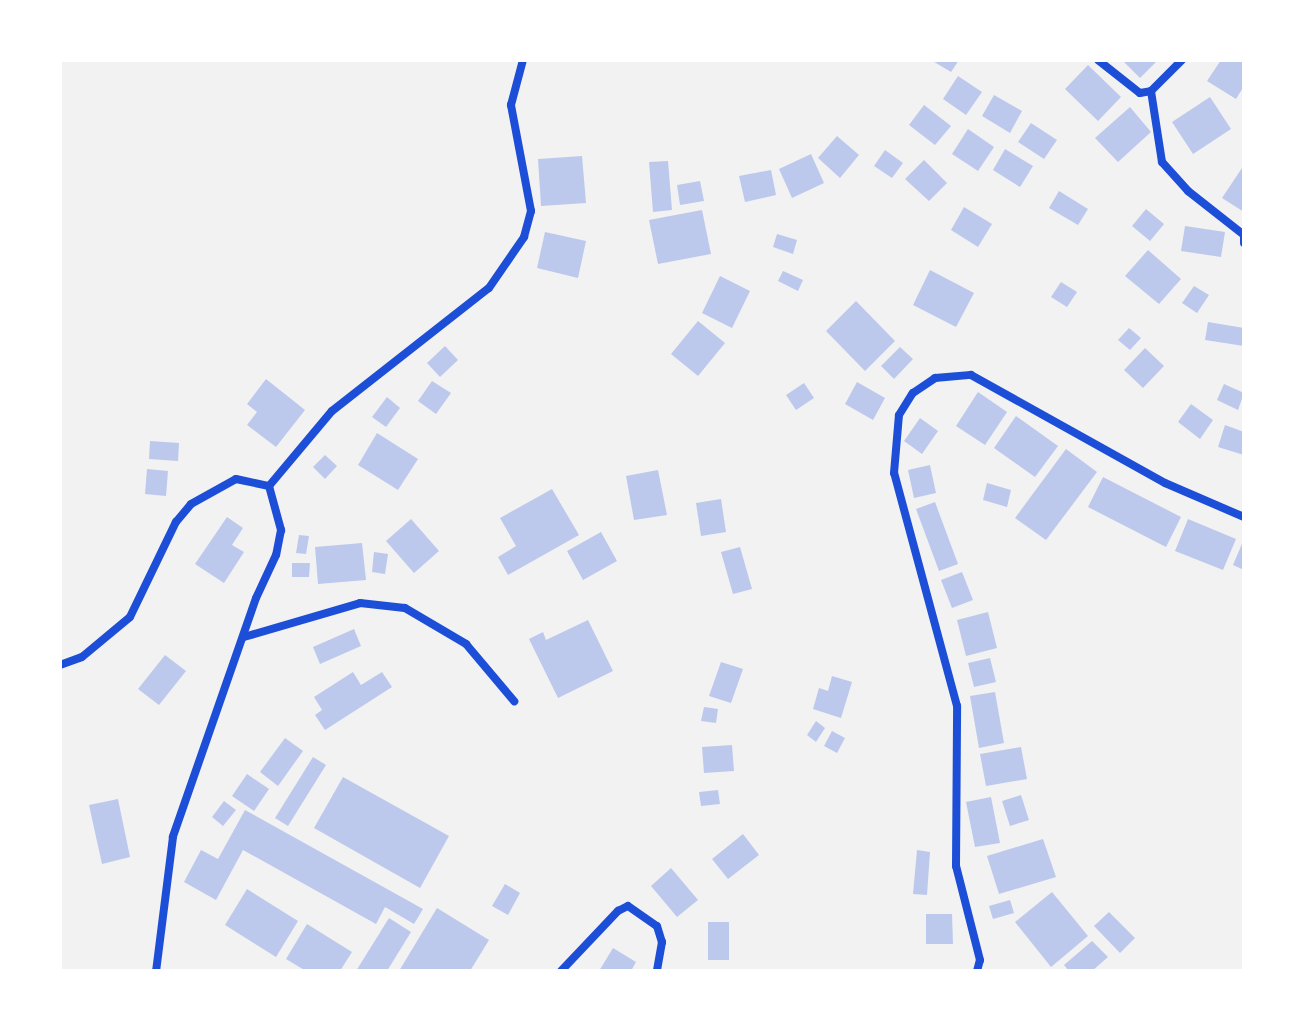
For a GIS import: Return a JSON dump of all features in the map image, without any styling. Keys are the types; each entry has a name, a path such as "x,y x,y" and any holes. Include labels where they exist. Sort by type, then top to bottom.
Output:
{"street":[{"path":"269,486 332,411 489,288 524,237 531,211 511,105 523,60"},
{"path":"1098,60 1127,88 1151,91"},
{"path":"1151,91 1179,62"},
{"path":"1151,91 1162,162 1188,191 1244,235 1244,243"},
{"path":"977,971 980,960 956,866 957,706 894,473 899,415 913,393 935,378 971,375 1165,483 1244,517"},
{"path":"60,665 82,657 130,617 176,522 191,504 236,479 269,486"},
{"path":"156,971 173,837 244,637 272,568 281,530 269,486"},
{"path":"244,637 360,603 405,608 466,644 514,701"},
{"path":"561,971 618,911 628,906 657,926 662,942 657,971"}],"building":[{"path":"931,60 959,60 951,72"},
{"path":"1122,60 1158,60 1140,78"},
{"path":"1221,60 1244,60 1244,86 1236,99 1207,81"},
{"path":"1088,65 1121,97 1098,121 1065,89"},
{"path":"958,76 982,92 966,115 943,99"},
{"path":"994,95 1022,111 1010,133 982,116"},
{"path":"1210,97 1231,129 1193,154 1172,122"},
{"path":"924,105 951,126 935,145 909,125"},
{"path":"1130,107 1151,132 1118,162 1095,138"},
{"path":"1031,123 1057,140 1044,159 1018,142"},
{"path":"968,129 994,147 978,171 952,154"},
{"path":"837,136 859,155 840,178 818,158"},
{"path":"1005,149 1033,166 1020,187 993,170"},
{"path":"885,150 903,163 892,178 874,166"},
{"path":"811,154 824,183 792,198 779,169"},
{"path":"582,156 586,203 541,206 538,159"},
{"path":"924,160 947,183 929,201 905,179"},
{"path":"668,161 672,210 653,212 649,162"},
{"path":"1244,165 1244,212 1222,198"},
{"path":"771,170 776,195 745,202 739,176"},
{"path":"700,181 704,201 680,205 677,185"},
{"path":"1059,191 1088,209 1078,225 1049,208"},
{"path":"964,207 992,224 978,247 951,230"},
{"path":"1146,209 1164,224 1150,241 1132,226"},
{"path":"702,210 711,254 658,264 649,220"},
{"path":"1185,226 1225,232 1221,257 1181,251"},
{"path":"545,232 586,241 578,278 537,268"},
{"path":"777,234 797,240 793,254 773,247"},
{"path":"1148,250 1181,279 1159,304 1125,276"},
{"path":"930,270 974,293 956,327 913,305"},
{"path":"783,271 803,280 798,291 778,281"},
{"path":"720,276 750,291 732,328 702,313"},
{"path":"1061,282 1077,292 1067,307 1051,297"},
{"path":"1194,286 1209,295 1197,313 1182,303"},
{"path":"856,301 895,341 865,371 826,331"},
{"path":"698,321 725,343 698,376 671,354"},
{"path":"1208,322 1244,328 1244,346 1205,340"},
{"path":"1129,328 1141,338 1130,350 1118,340"},
{"path":"445,346 458,360 440,377 427,363"},
{"path":"900,347 913,359 894,379 881,366"},
{"path":"1145,348 1164,366 1143,388 1124,370"},
{"path":"266,379 305,410 276,447 247,425 257,412 247,404"},
{"path":"432,381 451,393 436,414 418,401"},
{"path":"857,382 885,398 873,420 845,404"},
{"path":"804,383 814,398 796,410 786,395"},
{"path":"1224,384 1244,393 1238,410 1217,400"},
{"path":"978,392 1007,412 985,445 956,426"},
{"path":"387,397 400,408 386,427 372,417"},
{"path":"1191,404 1213,420 1200,439 1178,422"},
{"path":"1016,416 1058,446 1035,477 994,448"},
{"path":"920,418 938,431 922,454 904,441"},
{"path":"1225,425 1244,432 1244,455 1218,447"},
{"path":"377,433 418,459 398,490 358,465"},
{"path":"150,441 179,443 178,461 149,459"},
{"path":"1066,449 1097,472 1046,540 1015,518"},
{"path":"325,455 337,466 325,479 313,467"},
{"path":"930,465 936,493 914,498 908,470"},
{"path":"147,469 168,471 166,496 145,494"},
{"path":"658,470 667,515 634,520 626,476"},
{"path":"1103,477 1181,517 1166,547 1088,507"},
{"path":"987,483 1011,490 1007,507 983,500"},
{"path":"552,489 579,535 508,575 498,557 516,546 500,518"},
{"path":"721,499 726,532 701,536 696,503"},
{"path":"935,502 958,564 939,571 916,509"},
{"path":"227,517 243,528 232,545 244,552 224,583 195,564"},
{"path":"411,519 439,551 414,573 386,541"},
{"path":"1188,519 1236,539 1223,570 1175,551"},
{"path":"601,532 617,561 583,580 567,551"},
{"path":"299,535 309,536 306,554 296,553"},
{"path":"1244,539 1244,570 1233,565"},
{"path":"362,543 366,580 318,584 315,547"},
{"path":"740,547 752,589 733,594 721,552"},
{"path":"374,552 388,554 385,574 372,572"},
{"path":"292,563 310,563 309,577 292,577"},
{"path":"962,572 973,600 952,608 941,580"},
{"path":"988,612 997,648 966,656 957,620"},
{"path":"588,620 613,671 558,698 529,639 543,632 546,640"},
{"path":"354,629 361,646 320,664 313,647"},
{"path":"165,655 186,671 159,705 138,689"},
{"path":"990,658 996,682 974,687 968,663"},
{"path":"721,662 743,669 731,703 709,696"},
{"path":"353,672 361,685 382,672 392,687 325,730 315,715 322,710 314,697"},
{"path":"832,676 852,682 841,718 813,709 819,688 828,691"},
{"path":"995,692 1004,743 979,748 970,696"},
{"path":"704,707 718,709 716,723 701,721"},
{"path":"816,721 825,728 816,742 807,735"},
{"path":"832,731 845,738 837,753 824,746"},
{"path":"285,738 303,751 278,786 260,772"},
{"path":"732,745 734,771 704,773 702,747"},
{"path":"1021,747 1027,779 986,786 980,754"},
{"path":"313,757 326,765 288,826 275,818"},
{"path":"247,774 269,789 254,811 232,796"},
{"path":"343,777 449,836 420,888 314,828"},
{"path":"718,790 720,804 701,806 699,792"},
{"path":"1021,795 1029,820 1010,826 1002,801"},
{"path":"991,797 1000,843 975,847 966,802"},
{"path":"118,799 130,857 102,864 89,805"},
{"path":"224,801 236,810 223,826 212,817"},
{"path":"245,810 423,909 414,924 385,907 376,924 243,850 216,900 184,882 201,850 218,859"},
{"path":"743,834 759,855 728,879 712,859"},
{"path":"1043,839 1056,877 999,894 987,856"},
{"path":"917,850 930,852 927,895 913,894"},
{"path":"671,868 698,900 677,917 651,886"},
{"path":"505,884 520,893 508,915 492,906"},
{"path":"247,889 298,921 276,957 225,925"},
{"path":"1052,892 1088,936 1051,967 1015,922"},
{"path":"1010,900 1014,913 993,919 989,906"},
{"path":"437,908 489,940 470,971 399,971"},
{"path":"1109,912 1135,938 1120,953 1094,926"},
{"path":"926,914 952,914 953,944 926,944"},
{"path":"389,918 411,932 387,971 356,971"},
{"path":"708,922 729,922 729,960 708,960"},
{"path":"307,924 352,952 340,971 306,971 286,959"},
{"path":"1092,941 1108,957 1092,971 1069,971 1064,965"},
{"path":"613,948 636,962 631,971 599,971"}]}
